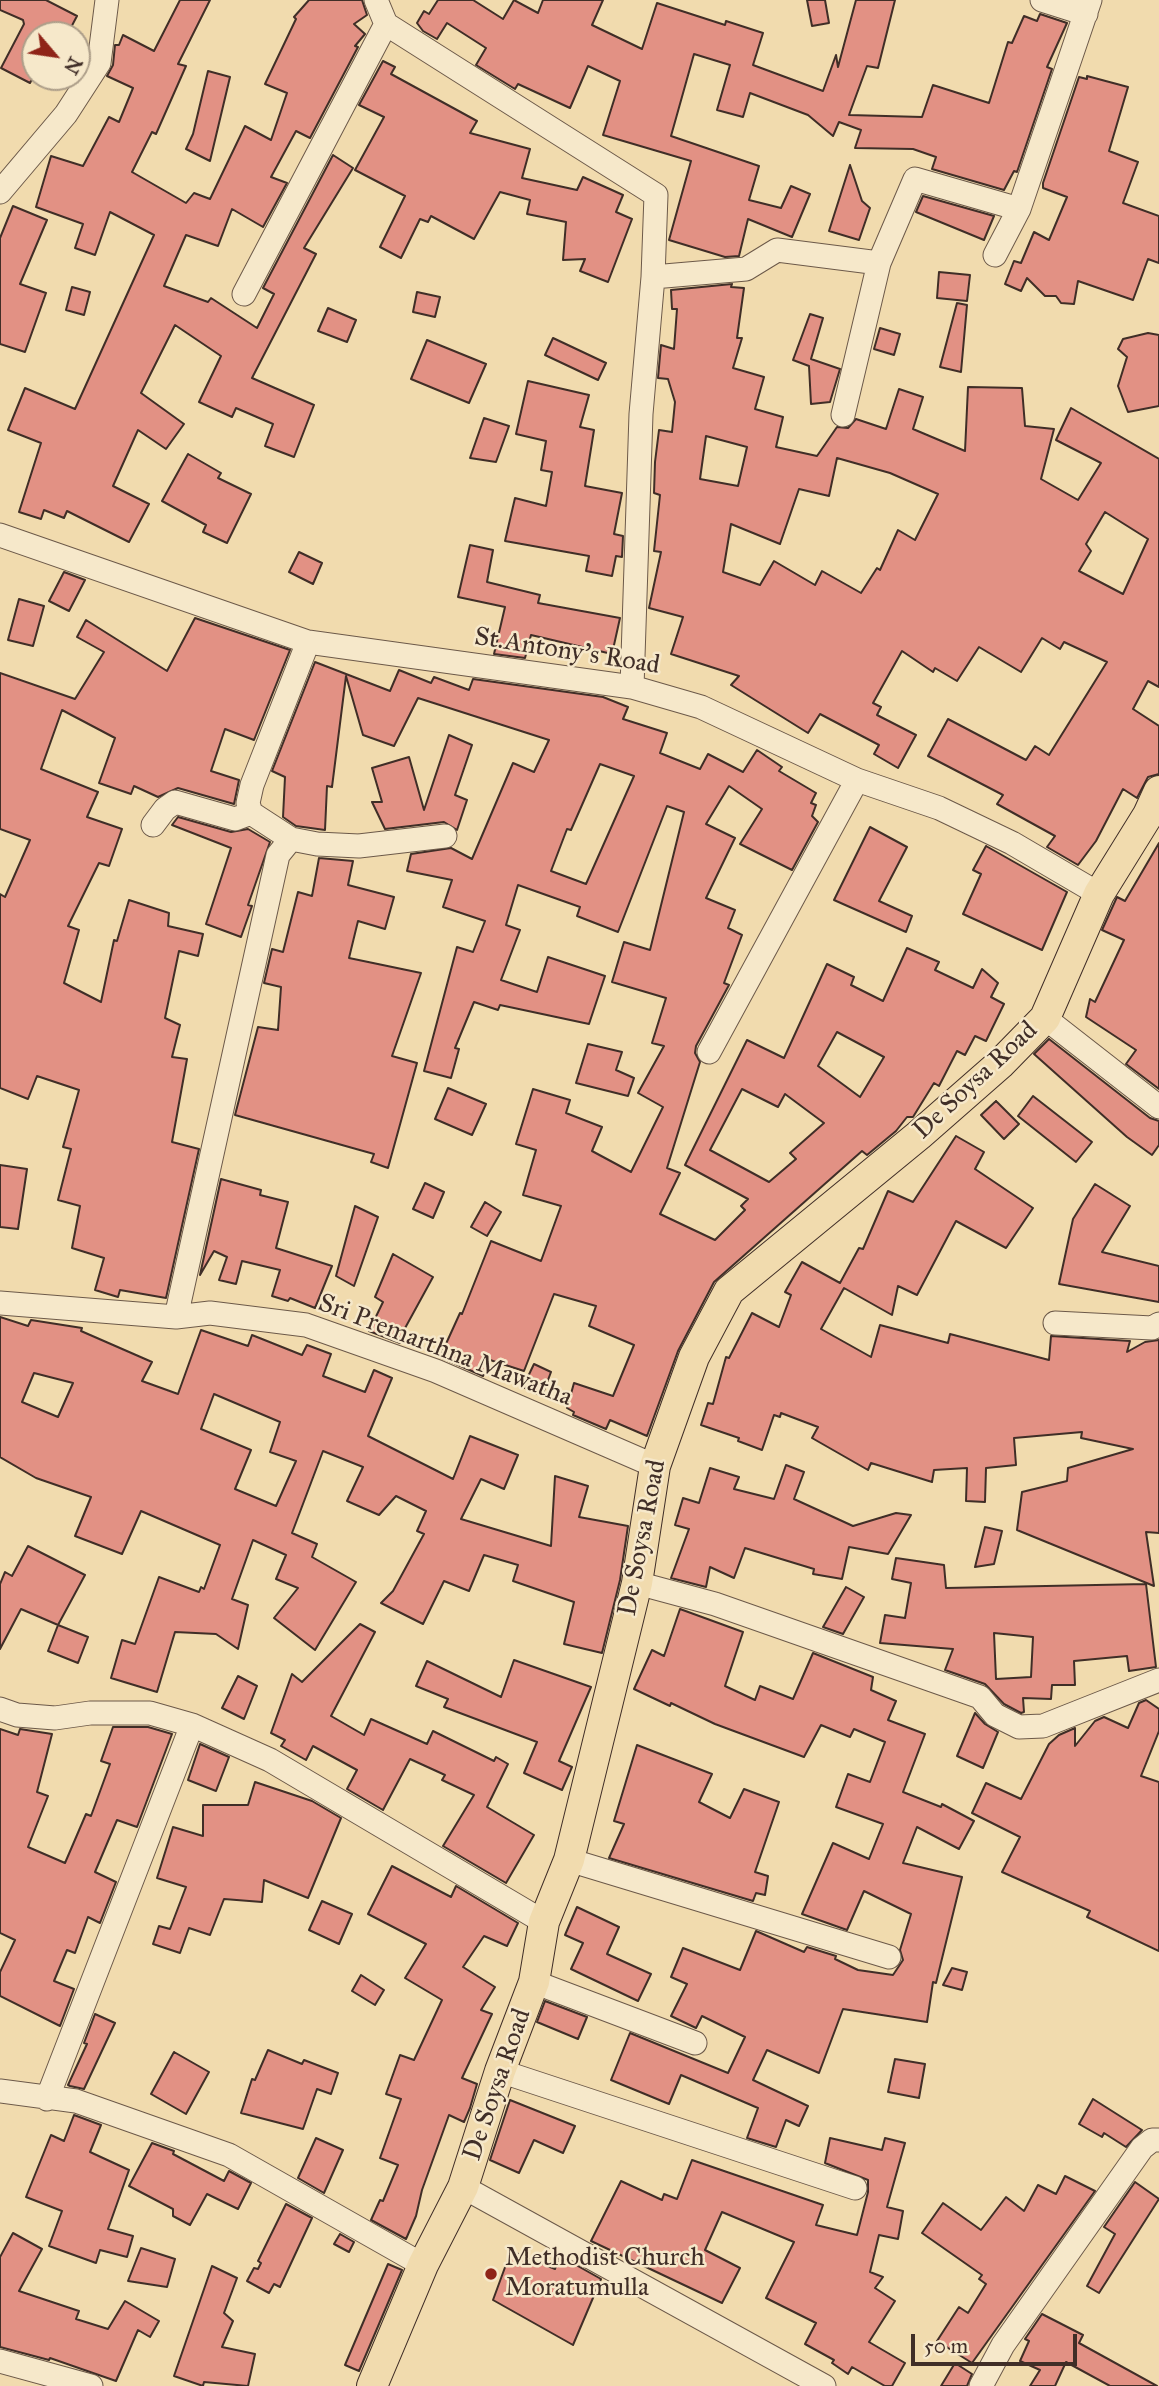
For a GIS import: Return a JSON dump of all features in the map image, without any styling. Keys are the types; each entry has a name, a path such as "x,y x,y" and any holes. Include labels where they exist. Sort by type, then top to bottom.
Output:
{"main road":[{"name":"De Soysa Road","path":"372,2386 423,2265 463,2187 499,2071 534,1982 544,1922 569,1860 637,1583 654,1466 694,1357 729,1291 919,1135 1000,1064 1045,1018 1099,894 1148,816 1159,791"}],"street":[{"path":"0,192 66,114 99,63 107,0"},
{"path":"376,0 386,24 656,195 653,277 641,414 632,687"},
{"path":"995,255 1019,209 1088,7 1042,0"},
{"path":"244,294 386,24"},
{"path":"843,415 879,262 915,179 1019,209"},
{"path":"653,277 746,270 777,250 879,262"},
{"name":"St.Antony's Road","path":"0,536 309,642 632,687 701,707 857,780 939,808 1012,843 1099,894"},
{"path":"309,642 252,785 248,803 251,813 291,839 317,845 359,846 445,836"},
{"path":"709,1052 857,780"},
{"path":"153,825 165,809 175,803 235,819 251,813"},
{"path":"176,1317 278,855 291,839"},
{"path":"1045,1018 1159,1107"},
{"name":"Sri Premarthna Mawatha","path":"0,1303 176,1317 210,1313 306,1325 436,1371 654,1466"},
{"path":"1055,1323 1152,1328 1159,1324"},
{"path":"637,1583 715,1604 980,1698 995,1715 1019,1727 1043,1726 1159,1680"},
{"path":"0,1709 17,1715 55,1718 90,1713 150,1713 192,1725 270,1760 544,1922"},
{"path":"47,2099 192,1725"},
{"path":"569,1860 889,1957"},
{"path":"534,1982 695,2043"},
{"path":"499,2071 855,2188"},
{"path":"0,2091 76,2101 229,2155 423,2265"},
{"path":"981,2386 1003,2345 1142,2148 1152,2140 1159,2140"},
{"path":"463,2187 824,2386"},
{"path":"0,2361 91,2386"}],"building":[{"path":"0,0 46,0 77,16 74,21 23,21 0,10"},
{"path":"180,0 210,0 178,64 186,66 156,134 152,132 132,172 186,203 194,193 210,199 245,126 271,140 287,93 265,84 296,19 294,17 309,0 362,0 367,15 354,24 365,34 355,46 358,47 310,138 296,131 271,177 287,183 263,227 232,209 218,246 186,235 164,286 208,302 211,298 257,328 274,294 263,288 333,155 353,168 304,248 316,254 252,378 314,405 294,457 265,446 273,424 236,408 232,417 199,402 221,356 175,325 141,393 184,424 166,449 138,430 113,486 149,504 129,542 67,511 64,518 44,510 41,519 19,512 41,443 8,430 25,388 75,409 154,235 110,212 95,255 75,248 83,224 36,207 51,156 83,166 109,117 119,122 133,88 107,76 113,65 115,45 119,45 123,35 154,51"},
{"path":"438,0 473,0 503,19 514,0 538,13 543,0 603,0 592,25 642,49 657,3 725,25 726,21 763,33 753,65 823,91 836,55 838,67 856,0 895,0 878,68 867,66 849,115 922,117 933,85 989,103 1008,42 1012,43 1024,16 1037,21 1040,14 1067,23 1047,67 1052,69 1017,172 1014,171 1004,190 932,169 936,157 913,149 855,148 861,130 839,122 833,136 808,115 750,93 743,117 717,110 730,65 694,54 671,136 759,166 749,200 781,208 791,186 810,194 792,237 748,219 739,256 725,257 669,240 691,161 603,135 620,81 588,66 570,108 518,84 515,89 476,65 486,48 447,23 437,39 423,31 417,23 424,11 429,14"},
{"path":"807,0 825,0 829,23 812,26"},
{"path":"21,30 21,78 1,68"},
{"path":"383,61 395,67 391,74 477,121 470,133 530,149 522,178 577,190 583,177 623,195 616,212 632,219 608,282 580,271 585,259 563,260 566,222 527,214 530,200 500,192 474,239 431,216 428,222 420,219 401,258 380,247 405,196 355,170 384,117 359,105"},
{"path":"208,71 230,77 210,161 186,149 193,134"},
{"path":"1087,76 1128,87 1109,151 1138,162 1123,203 1159,216 1159,263 1148,259 1133,300 1078,281 1074,304 1061,303 1056,296 1045,296 1027,278 1021,291 1005,284 1014,261 1021,263 1034,232 1049,240 1067,197 1043,188 1043,183 1079,77 1087,79"},
{"path":"850,165 862,201 870,208 859,240 829,231"},
{"path":"923,196 994,216 984,240 916,212"},
{"path":"13,206 47,220 20,284 46,293 25,352 0,344 0,238"},
{"path":"939,272 970,275 967,301 937,298"},
{"path":"732,284 731,287 744,288 737,338 742,338 733,368 764,377 755,409 783,417 776,447 817,456 837,427 848,428 856,419 886,429 899,389 923,397 913,429 965,451 968,387 1022,388 1025,426 1054,429 1041,479 1078,500 1101,463 1056,440 1071,408 1159,459 1159,687 1148,681 1133,709 1159,726 1159,774 1148,777 1137,798 1123,789 1096,841 1078,865 1047,847 1055,836 997,804 1003,795 928,756 948,719 1026,760 1035,746 1049,755 1107,662 1064,642 1060,649 1042,638 1021,672 979,647 957,681 935,668 933,672 902,651 873,703 881,707 877,715 916,735 898,768 874,754 879,745 820,714 808,733 731,685 739,676 671,654 683,617 649,608 661,552 654,551 660,495 654,493 659,430 672,432 675,402 668,379 658,378 661,345 674,349 677,309 672,309 671,290","holes":["706,436 747,447 738,486 700,479","837,458 890,473 938,494 915,540 898,530 880,570 877,568 861,593 822,571 815,585 774,561 760,585 723,572 731,524 780,544 799,489 829,496","1105,512 1148,539 1123,594 1079,571 1091,551 1086,544"]},
{"path":"72,287 90,292 84,315 66,310"},
{"path":"417,292 440,297 435,317 413,312"},
{"path":"957,303 967,305 961,372 940,367"},
{"path":"328,308 356,320 347,342 318,331"},
{"path":"810,314 823,318 811,359 840,369 830,402 811,404 809,366 793,360"},
{"path":"880,328 900,334 894,355 874,349"},
{"path":"1148,333 1159,335 1159,406 1128,412 1118,386 1127,357 1118,349 1123,339"},
{"path":"553,338 606,363 598,380 545,355"},
{"path":"427,340 486,364 469,403 411,379"},
{"path":"528,381 589,395 580,427 594,430 585,486 622,493 614,534 623,536 622,557 616,556 612,576 586,571 589,556 505,541 515,498 546,506 552,472 541,470 546,441 516,434"},
{"path":"484,418 509,426 496,462 470,458"},
{"path":"188,454 221,473 218,478 251,494 227,543 203,532 206,525 162,501"},
{"path":"470,545 493,550 487,582 540,595 538,603 620,618 612,654 531,635 525,658 494,654 505,607 458,597"},
{"path":"299,552 322,563 313,584 289,572"},
{"path":"64,572 85,580 69,611 49,601"},
{"path":"19,599 44,606 33,646 8,640"},
{"path":"195,618 290,650 254,740 225,729 211,771 239,780 234,804 178,788 158,797 134,786 131,794 99,783 115,738 62,710 41,769 98,792 87,817 122,829 109,866 99,863 68,926 79,930 64,983 101,1002 114,940 117,941 129,900 169,913 168,926 203,934 198,956 179,951 165,1018 180,1025 172,1057 187,1059 172,1142 199,1149 166,1298 120,1290 118,1297 95,1290 104,1258 72,1248 80,1206 58,1200 71,1149 63,1147 79,1090 37,1076 28,1099 0,1088 0,894 5,897 30,840 0,829 0,673 75,699 104,652 77,637 86,620 167,671"},
{"path":"315,662 390,691 399,670 431,683 434,677 469,690 473,679 603,697 628,707 623,719 667,733 660,753 700,769 708,754 743,772 757,750 782,767 779,771 816,793 811,803 816,805 812,816 818,822 792,870 740,844 762,809 729,786 706,824 735,838 706,898 735,910 728,928 742,935 724,983 729,985 696,1046 695,1053 700,1062 667,1168 680,1173 660,1214 715,1240 745,1210 741,1206 748,1199 685,1165 747,1040 784,1058 827,964 854,977 851,985 883,1001 907,948 939,962 935,970 973,988 982,969 998,983 991,997 1004,1004 986,1041 975,1036 965,1055 957,1051 939,1086 934,1083 913,1117 907,1117 896,1131 867,1155 862,1151 714,1282 678,1351 647,1436 610,1420 606,1429 573,1415 574,1412 567,1408 574,1383 613,1396 634,1345 589,1326 596,1306 554,1294 524,1371 490,1360 483,1376 440,1357 460,1313 462,1314 491,1241 541,1261 561,1206 523,1195 536,1150 516,1144 533,1089 570,1100 566,1113 602,1127 592,1151 631,1172 663,1107 638,1093 664,1046 652,1043 666,998 612,982 624,942 650,950 684,812 667,806 618,932 577,916 580,907 518,885 506,925 520,930 501,980 537,992 548,957 605,976 589,1024 500,1005 498,1010 474,1002 455,1048 459,1049 451,1078 424,1071 457,947 473,952 485,921 443,907 452,880 407,871 411,854 451,848 472,859 513,763 534,772 549,740 418,698 394,746 363,735 346,676 332,787 327,786 325,830 296,826 283,817 285,777 272,771","holes":["600,764 634,776 586,884 551,871 567,829 571,830","837,1032 884,1057 860,1097 818,1066","742,1089 778,1107 785,1094 824,1123 790,1153 796,1159 769,1182 710,1150"]},
{"path":"449,735 472,745 455,795 467,800 457,830 444,822 385,829 372,802 382,802 372,768 409,757 424,810"},
{"path":"178,817 231,832 248,829 270,842 248,905 252,906 241,937 206,924 231,848 172,825"},
{"path":"870,827 907,847 879,901 912,916 906,932 834,900"},
{"path":"1159,843 1159,1089 1126,1064 1136,1050 1086,1017 1090,999 1095,1002 1124,940 1102,930 1117,897 1125,901"},
{"path":"986,846 1067,892 1042,950 963,914 981,874 973,870"},
{"path":"319,858 353,861 348,885 394,897 385,929 358,921 349,958 421,973 392,1056 417,1063 388,1168 371,1162 374,1154 235,1115 258,1027 278,1030 281,987 264,983 272,949 283,952 298,892 312,896"},
{"path":"1049,1039 1150,1118 1159,1121 1159,1145 1152,1155 1127,1137 1034,1054"},
{"path":"588,1044 622,1052 616,1070 634,1078 628,1096 576,1083"},
{"path":"448,1088 486,1104 472,1135 435,1119"},
{"path":"1033,1096 1092,1142 1076,1162 1018,1116"},
{"path":"996,1101 1019,1124 1004,1139 981,1115"},
{"path":"956,1136 984,1152 975,1169 1033,1208 1006,1248 956,1221 917,1295 898,1286 892,1315 844,1288 821,1329 871,1357 880,1325 948,1343 950,1334 1049,1360 1051,1336 1130,1341 1127,1352 1145,1342 1159,1340 1159,1533 1146,1532 1154,1586 1017,1530 1022,1492 1067,1481 1068,1468 1133,1449 1081,1438 1082,1432 1014,1438 1016,1465 986,1468 985,1502 966,1501 967,1468 934,1470 932,1482 871,1463 868,1470 812,1438 818,1427 781,1413 780,1417 774,1415 762,1450 738,1441 739,1438 701,1425 708,1403 713,1404 726,1357 729,1358 752,1313 779,1327 791,1295 785,1292 802,1262 840,1283 859,1248 863,1249 888,1191 913,1202"},
{"path":"0,1165 27,1169 18,1229 0,1227"},
{"path":"221,1179 261,1190 260,1195 288,1202 276,1248 332,1266 315,1308 290,1298 288,1301 272,1296 280,1270 242,1261 236,1284 219,1280 227,1257 214,1251 200,1275"},
{"path":"425,1183 444,1192 433,1218 413,1209"},
{"path":"1095,1184 1130,1206 1102,1252 1159,1266 1159,1302 1059,1284 1073,1219"},
{"path":"485,1202 501,1212 487,1236 471,1227"},
{"path":"355,1206 378,1217 354,1286 336,1276"},
{"path":"393,1254 433,1277 404,1330 407,1331 400,1343 369,1331 383,1302 375,1297"},
{"path":"0,1317 28,1326 31,1320 82,1328 81,1331 152,1362 142,1381 178,1394 201,1330 248,1346 252,1335 302,1355 307,1345 331,1354 323,1376 365,1392 374,1370 392,1378 368,1436 453,1479 470,1436 518,1455 504,1489 481,1479 461,1519 551,1546 555,1476 588,1486 579,1517 628,1526 620,1580 602,1653 564,1644 574,1602 513,1581 518,1565 484,1555 469,1591 444,1581 423,1624 381,1603 393,1591 424,1534 417,1531 426,1511 396,1496 379,1515 347,1501 363,1467 323,1451 292,1533 317,1544 312,1557 356,1582 315,1650 274,1618 298,1588 276,1579 286,1555 253,1540 232,1599 248,1605 238,1649 216,1634 175,1632 157,1692 111,1678 122,1640 135,1644 159,1577 199,1592 201,1587 204,1589 220,1545 141,1511 122,1554 75,1536 91,1497 36,1478 0,1457","holes":["34,1373 73,1383 58,1417 22,1402","214,1394 280,1422 270,1452 296,1461 276,1506 235,1489 251,1450 201,1429"]},
{"path":"534,1364 551,1372 542,1396 523,1387"},
{"path":"786,1465 804,1472 794,1499 853,1526 896,1513 911,1515 888,1554 849,1547 842,1579 813,1574 814,1569 745,1548 734,1578 710,1567 706,1587 671,1578 689,1529 675,1525 683,1498 699,1503 710,1468 739,1477 734,1489 774,1499"},
{"path":"985,1527 1002,1531 994,1564 975,1567"},
{"path":"28,1546 85,1575 58,1625 21,1609 0,1649 0,1584 5,1572 12,1576"},
{"path":"896,1558 944,1565 946,1588 1146,1584 1156,1667 1129,1671 1127,1656 1074,1661 1075,1685 1052,1685 1051,1699 1023,1698 1024,1712 1021,1713 1004,1704 985,1684 945,1670 953,1649 880,1643 885,1615 905,1618 911,1583 892,1579","holes":["994,1633 1033,1637 1031,1677 996,1679"]},
{"path":"846,1587 864,1597 843,1634 823,1627"},
{"path":"680,1609 743,1632 725,1686 755,1700 760,1686 793,1699 813,1653 873,1677 871,1690 896,1701 888,1720 925,1734 903,1792 941,1807 942,1804 974,1821 959,1849 917,1827 903,1863 962,1877 936,1983 933,1982 927,2022 843,2009 819,2073 767,2050 753,2080 808,2106 799,2126 786,2120 776,2147 747,2138 758,2108 681,2075 669,2104 611,2080 630,2033 728,2073 745,2037 702,2016 696,2028 671,2016 687,1984 671,1977 683,1948 740,1970 756,1931 804,1952 807,1947 836,1956 835,1959 858,1970 893,1975 903,1960 900,1950 911,1914 864,1891 847,1930 802,1914 833,1843 869,1859 883,1824 836,1807 848,1774 870,1782 885,1742 854,1729 850,1737 821,1725 804,1757 715,1724 671,1703 670,1706 634,1689 652,1650 664,1656"},
{"path":"360,1624 375,1632 331,1716 364,1735 371,1719 427,1744 433,1731 494,1761 496,1757 508,1764 487,1807 534,1835 506,1883 443,1846 474,1795 442,1780 445,1775 410,1759 383,1810 347,1789 357,1770 313,1746 306,1760 281,1746 285,1740 271,1733 292,1674 302,1682"},
{"path":"58,1625 88,1637 78,1663 48,1651"},
{"path":"514,1660 591,1687 559,1761 572,1767 562,1790 524,1773 537,1742 444,1707 448,1699 416,1686 427,1661 501,1697"},
{"path":"238,1676 257,1686 244,1719 222,1708"},
{"path":"1146,1700 1159,1709 1159,1731 1141,1776 1159,1782 1159,1951 1087,1917 1090,1911 1002,1872 1020,1837 972,1813 986,1783 1021,1799 1049,1744 1059,1735 1075,1728 1075,1746 1095,1721 1104,1717 1128,1728 1139,1703"},
{"path":"975,1713 985,1724 998,1732 983,1768 957,1756"},
{"path":"113,1727 148,1727 172,1734 137,1827 117,1820 95,1872 116,1882 100,1923 88,1917 75,1953 67,1950 54,1981 74,1989 60,2026 0,1996 0,1972 15,1940 0,1933 0,1729 18,1735 20,1729 52,1734 37,1792 48,1796 28,1847 65,1863 86,1814 91,1816 110,1764 101,1761"},
{"path":"200,1744 229,1757 216,1791 188,1780"},
{"path":"637,1745 712,1774 699,1802 730,1818 744,1789 779,1802 755,1872 768,1876 765,1895 756,1893 753,1901 609,1858 624,1824 614,1821"},
{"path":"255,1782 312,1801 341,1818 308,1898 264,1880 262,1902 224,1899 210,1935 189,1928 180,1953 153,1944 159,1926 170,1929 186,1887 157,1878 173,1827 203,1836 203,1805 248,1805"},
{"path":"392,1866 451,1897 456,1886 518,1923 507,1946 484,1936 463,1967 495,1987 481,2010 492,2014 462,2078 477,2084 470,2108 464,2122 449,2115 406,2239 371,2220 380,2200 383,2201 398,2165 380,2158 401,2099 386,2094 400,2055 414,2060 442,2000 405,1978 426,1944 368,1914"},
{"path":"322,1901 352,1914 339,1944 309,1930"},
{"path":"577,1907 619,1927 607,1954 651,1974 638,2001 571,1969 583,1943 565,1935"},
{"path":"952,1968 967,1972 962,1990 943,1985"},
{"path":"361,1975 384,1990 375,2005 352,1991"},
{"path":"545,2001 587,2017 578,2039 537,2022"},
{"path":"95,2014 115,2023 84,2089 70,2086 68,2085 87,2044 84,2043"},
{"path":"268,2050 302,2064 304,2060 338,2073 331,2094 317,2089 303,2129 241,2113 252,2079 255,2080"},
{"path":"174,2052 209,2072 186,2114 151,2094"},
{"path":"895,2059 925,2064 919,2098 888,2092"},
{"path":"1093,2099 1142,2130 1126,2147 1104,2133 1102,2137 1079,2124"},
{"path":"510,2100 575,2126 563,2153 534,2140 519,2173 490,2160"},
{"path":"74,2115 101,2125 90,2152 129,2170 108,2229 133,2236 127,2257 100,2250 96,2263 49,2246 62,2211 26,2197 51,2135 64,2141"},
{"path":"316,2138 343,2150 324,2193 298,2178"},
{"path":"830,2138 882,2150 885,2138 905,2143 887,2207 903,2211 898,2239 879,2235 870,2272 883,2277 875,2288 895,2301 869,2342 905,2363 892,2386 885,2386 852,2367 848,2374 832,2363 834,2360 805,2344 816,2323 766,2298 794,2242 722,2212 705,2250 740,2268 722,2303 591,2241 621,2181 662,2200 664,2194 677,2199 692,2160 823,2205 816,2225 857,2235 868,2192 868,2180 825,2163"},
{"path":"152,2143 174,2151 173,2154 224,2181 229,2171 251,2183 238,2209 207,2194 190,2225 173,2216 173,2209 129,2186"},
{"path":"1065,2176 1095,2191 972,2363 937,2341 959,2307 968,2313 986,2284 979,2279 982,2275 922,2233 943,2203 981,2230 1006,2197 1024,2211 1038,2185 1056,2194"},
{"path":"1135,2182 1159,2199 1099,2293 1087,2286 1115,2234 1104,2227"},
{"path":"286,2204 312,2218 280,2287 274,2284 269,2293 247,2281 254,2268 258,2269 261,2263 258,2261"},
{"path":"13,2233 42,2249 19,2291 79,2311 76,2319 108,2329 125,2301 159,2321 150,2337 138,2330 116,2381 50,2358 49,2360 0,2347 0,2257"},
{"path":"340,2234 354,2242 349,2252 334,2244"},
{"path":"141,2248 175,2259 167,2287 128,2281"},
{"path":"511,2251 555,2269 560,2256 601,2279 573,2345 493,2300"},
{"path":"388,2264 402,2270 359,2371 345,2365"},
{"path":"212,2266 237,2278 224,2313 233,2321 222,2347 255,2354 248,2386 204,2382 203,2386 174,2376"},
{"path":"1042,2314 1083,2335 1079,2343 1157,2386 1110,2386 1066,2362 1055,2386 1030,2386 1040,2370 1020,2361 1029,2341 1025,2339"},
{"path":"955,2363 972,2374 967,2386 941,2386"}],"place":[{"name":"Methodist Church Moratumulla","path":"491,2274"}]}
